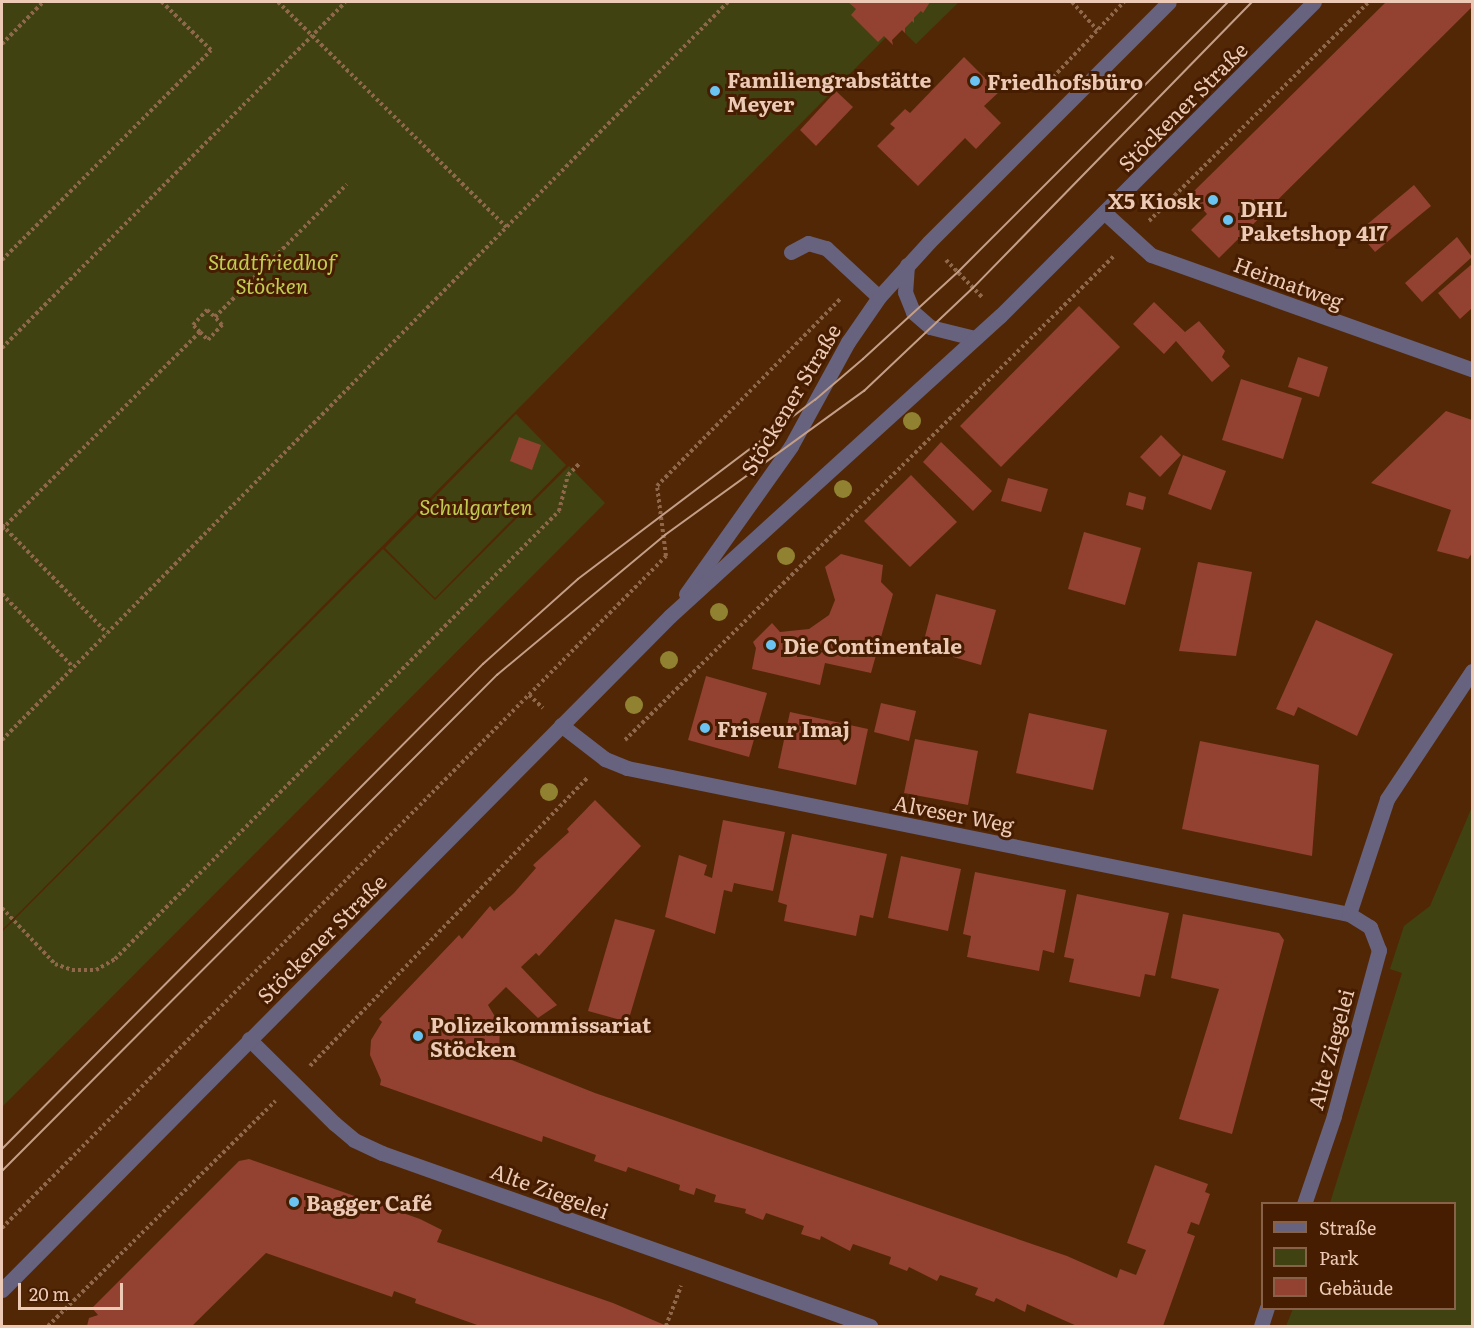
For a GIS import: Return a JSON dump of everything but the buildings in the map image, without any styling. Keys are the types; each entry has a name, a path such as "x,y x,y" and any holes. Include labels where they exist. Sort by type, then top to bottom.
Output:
{"street":[{"name":"Stöckener Straße","path":"670,616 791,446 848,342 879,297 928,242 1169,2"},
{"name":"Stöckener Straße","path":"2,1290 670,616 1000,316 1314,2"},
{"name":"Heimatweg","path":"1105,213 1151,255 1473,369"},
{"path":"791,252 808,243 825,249 879,297"},
{"path":"907,265 905,292 913,312 930,327 974,338"},
{"path":"1349,915 1387,799 1473,671"},
{"name":"Alveser Weg","path":"561,725 605,759 627,768 1349,915"},
{"name":"Alte Ziegelei","path":"1304,1202 1334,1116 1379,950 1370,927 1349,915"},
{"name":"Alte Ziegelei","path":"249,1039 334,1123 373,1148 870,1326"},
{"path":"1261,1326 1266,1310"}],"path":[{"path":"2,44 43,2"},
{"path":"2,260 211,50 162,2"},
{"path":"278,2 508,229"},
{"path":"2,348 345,2"},
{"path":"2,740 508,229 728,2"},
{"path":"1072,2 1097,30"},
{"path":"1037,95 1124,2"},
{"path":"1132,238 1370,2"},
{"path":"215,317 347,184"},
{"path":"928,242 1026,342"},
{"path":"2,1228 666,556 657,486 860,279"},
{"path":"207,310 222,325 208,340 200,332 193,325 207,310"},
{"path":"107,633 2,527 200,332"},
{"path":"2,908 55,964 72,970 96,970 116,960 559,511 568,475 581,462"},
{"path":"2,594 73,667"},
{"path":"666,1326 680,1286 690,1289"}],"green space":[{"name":"Stadtfriedhof Stöcken","path":"2,2 921,2 2,930"},
{"path":"930,2 959,2 916,44 902,30"},
{"name":"Schulgarten","path":"516,414 566,465 435,598 385,548"},
{"path":"569,466 605,503 2,1107 2,932 383,549 435,600"},
{"path":"1472,807 1472,1326 1286,1326 1293,1310 1456,1310 1456,1202 1330,1202 1402,973 1390,969 1404,926 1430,906"}],"tram line":[{"path":"2,1149 483,664 578,579 815,400 863,359 958,272 1228,2"},
{"path":"2,1171 497,675 665,535 864,391 973,288 1252,2"}],"place":[{"name":"Friedhofsbüro","path":"975,81"},
{"name":"Familiengrabstätte Meyer","path":"715,91"},
{"name":"X5 Kiosk","path":"1213,200"},
{"name":"DHL Paketshop 417","path":"1228,220"},
{"name":"Die Continentale","path":"771,645"},
{"name":"Friseur Imaj","path":"705,728"},
{"name":"Polizeikommissariat Stöcken","path":"418,1036"},
{"name":"Bagger Café","path":"294,1202"}]}
